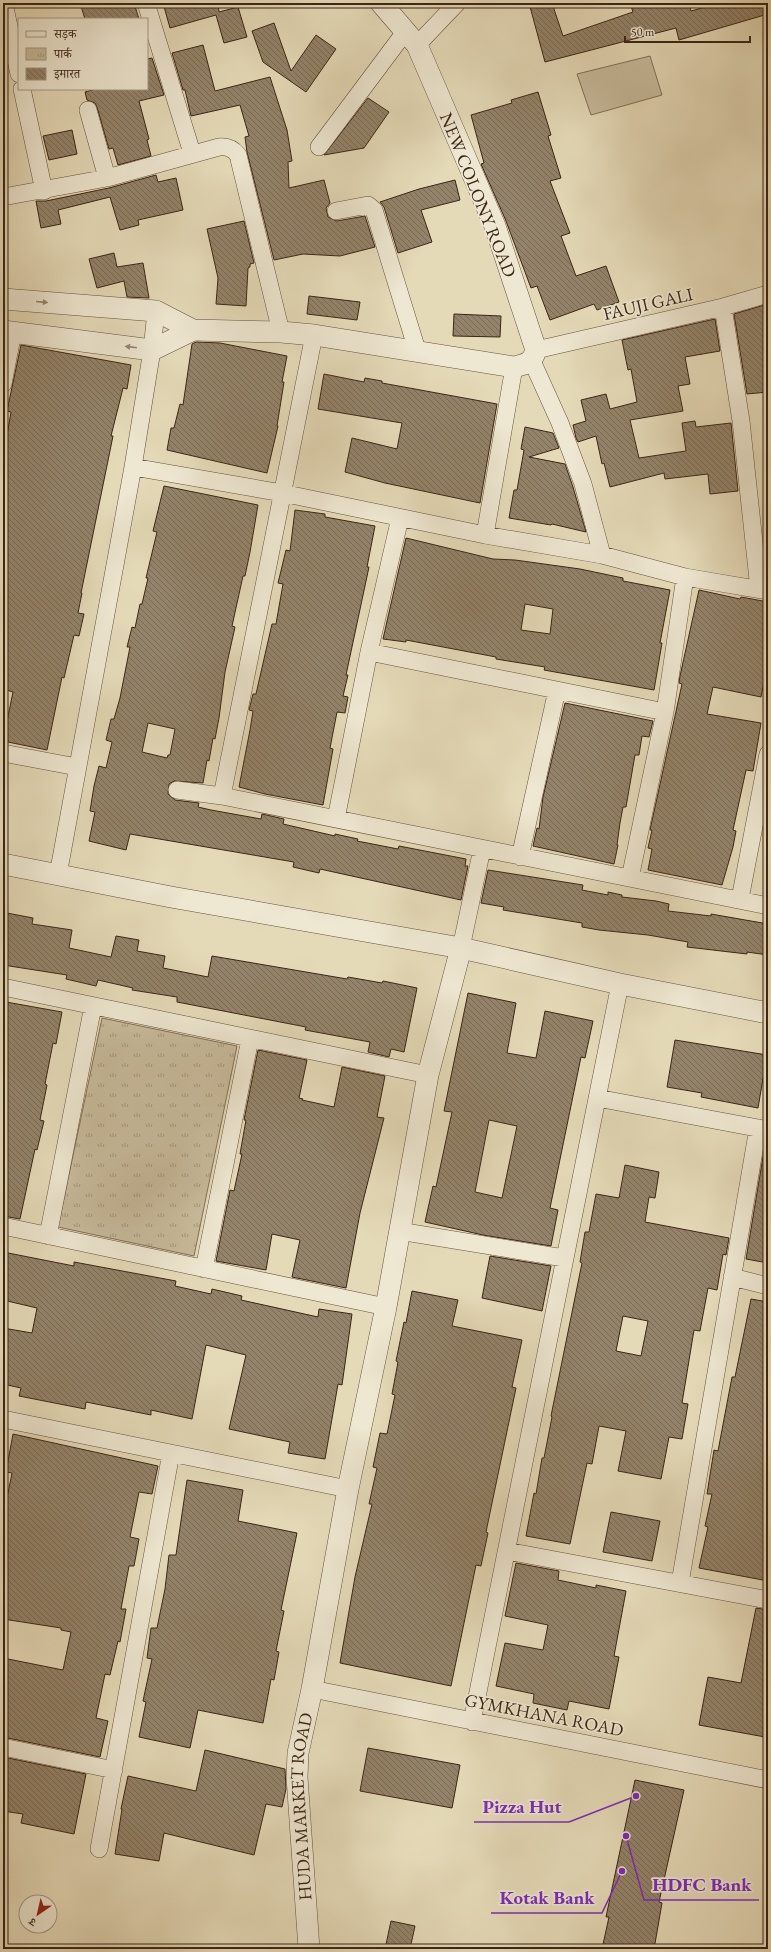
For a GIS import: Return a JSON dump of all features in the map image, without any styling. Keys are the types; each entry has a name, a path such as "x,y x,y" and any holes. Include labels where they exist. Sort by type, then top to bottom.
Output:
{"street":[{"path":"4,3 18,69"},
{"path":"146,3 192,153"},
{"name":"NEW COLONY ROAD","path":"381,3 411,39 495,226 527,359 560,423 583,484 602,555"},
{"path":"319,146 411,39 457,3"},
{"path":"22,90 44,191"},
{"path":"88,110 107,178"},
{"path":"3,197 44,191 107,178 192,153 226,146 234,150 238,155 281,332"},
{"path":"336,211 368,205 374,210 417,350"},
{"name":"FAUJI GALI","path":"527,359 768,294"},
{"path":"3,298 156,311 193,330 281,332 314,335 417,350 527,359 485,535"},
{"path":"133,467 282,493 485,535 602,555 685,577 763,590 741,421 722,307"},
{"path":"58,875 133,467 152,350 156,311"},
{"path":"3,384 8,332 152,350 193,330"},
{"path":"222,796 314,335"},
{"path":"336,819 369,652 400,518"},
{"path":"630,878 665,712 685,577"},
{"path":"369,652 665,712"},
{"path":"520,857 557,690"},
{"path":"3,753 77,768"},
{"path":"740,899 768,754"},
{"path":"177,790 222,796 520,857 740,899 768,906"},
{"path":"461,948 482,849"},
{"path":"3,864 171,897 461,948 620,984 768,1013"},
{"name":"HUDA MARKET ROAD","path":"308,1949 297,1776 298,1753 312,1689 348,1489 386,1307 428,1075 461,948"},
{"path":"472,1722 620,984"},
{"path":"3,987 428,1075"},
{"path":"48,1236 93,1006"},
{"path":"204,1269 250,1039"},
{"path":"598,1098 763,1129 732,1277 680,1583"},
{"path":"3,1226 386,1307"},
{"path":"399,1232 564,1258"},
{"path":"732,1277 768,1286"},
{"path":"3,1419 348,1489"},
{"path":"100,1849 171,1453"},
{"path":"507,1550 768,1600"},
{"name":"GYMKHANA ROAD","path":"312,1689 768,1780"},
{"path":"3,1747 114,1770"}],"green space":[{"path":"650,56 662,95 591,115 577,74"},
{"path":"102,1018 237,1046 194,1256 58,1227"}],"building":[{"path":"80,3 134,3 139,18 85,18"},
{"path":"163,3 218,3 219,12 238,7 247,37 224,43 216,15 170,28"},
{"path":"529,3 552,3 563,36 633,12 630,3 689,3 691,11 720,3 768,3 768,14 679,40 676,28 545,62"},
{"path":"274,23 291,71 316,35 336,49 306,92 263,62 252,31"},
{"path":"203,45 215,91 270,77 287,130 292,161 288,162 289,188 324,180 330,203 326,208 328,217 337,221 365,216 375,247 340,256 303,254 274,260 247,152 245,137 249,136 240,105 191,116 185,90 183,90 172,53"},
{"path":"152,58 164,95 139,101 149,139 147,140 151,156 118,165 113,148 109,149 97,107 95,103 87,100 85,92 92,90 148,90 148,59"},
{"path":"538,92 551,135 548,136 561,178 550,181 570,233 561,236 576,276 606,266 619,302 597,310 594,304 550,320 537,286 531,288 506,221 481,164 484,163 471,115 512,103 511,100"},
{"path":"368,98 389,112 364,148 324,155"},
{"path":"72,130 77,154 49,160 43,136"},
{"path":"156,175 158,182 176,178 183,210 138,220 139,225 120,230 110,197 58,210 61,224 41,228 36,201 46,201 109,188"},
{"path":"455,180 460,200 421,210 432,242 398,253 384,207 380,202 419,189"},
{"path":"244,221 254,263 250,264 250,267 248,268 246,306 216,304 218,278 207,229"},
{"path":"114,253 117,267 143,263 149,298 127,297 124,281 97,288 89,259"},
{"path":"309,296 360,302 357,320 307,314"},
{"path":"768,304 768,392 747,394 734,314"},
{"path":"454,314 501,316 500,337 453,336"},
{"path":"715,319 720,351 685,357 690,384 678,386 683,411 630,420 639,458 686,451 682,423 695,421 696,427 731,423 738,491 710,494 708,474 665,479 664,473 610,487 604,463 602,464 596,436 578,442 576,438 573,425 586,421 581,400 606,394 610,409 637,402 631,369 628,370 622,340"},
{"path":"196,342 220,343 287,356 282,382 284,382 278,426 267,473 167,450 171,428 174,428 180,404 183,405 192,344"},
{"path":"21,345 131,365 127,389 123,388 111,436 113,436 81,593 78,613 84,614 79,636 74,635 64,678 62,677 47,750 3,741 13,692 3,689 3,459 11,412 7,411"},
{"path":"324,374 364,382 365,378 382,381 382,383 497,404 480,503 385,483 345,472 352,438 397,449 402,423 318,409"},
{"path":"525,427 553,433 559,448 529,457 565,464 586,532 552,524 509,518 514,490 517,490 524,450 521,449"},
{"path":"164,486 258,505 245,576 243,576 232,626 235,627 225,672 215,739 213,738 203,783 174,781 169,784 168,794 175,800 199,803 198,807 211,810 261,819 262,814 284,819 283,824 335,836 335,834 358,839 357,841 398,849 399,846 466,859 465,866 468,866 461,900 320,869 319,873 293,867 294,862 130,834 126,850 89,841 95,812 90,811 94,786 99,766 106,768 112,742 106,740 111,719 114,719 120,698 130,647 127,647 132,627 135,628 140,604 142,604 148,578 146,578 157,532 153,531","holes":["148,723 175,729 170,755 168,755 167,758 142,752"]},
{"path":"295,510 325,514 325,517 375,526 367,567 369,567 346,675 348,675 343,696 348,697 345,713 337,712 330,748 333,749 323,805 265,794 239,787 253,711 249,710 253,694 256,694 272,624 276,624 283,584 278,583 286,550 290,551"},
{"path":"406,538 493,559 515,560 580,569 623,578 623,581 670,590 660,643 662,643 654,690 544,670 545,667 496,659 496,657 406,640 406,642 383,639","holes":["525,604 553,609 550,634 521,630"]},
{"path":"699,590 740,599 741,597 768,602 768,661 761,697 713,687 707,714 761,723 753,771 746,770 733,830 736,831 733,847 722,885 648,870 652,849 648,848 652,830 650,830 682,684 679,683 680,676"},
{"path":"565,703 653,721 649,737 642,736 639,755 635,755 626,807 623,807 614,864 533,846 537,828 539,829 543,797"},
{"path":"488,870 583,885 582,890 608,895 608,892 622,895 622,897 656,901 669,904 668,911 711,916 711,914 768,924 768,955 687,947 688,942 648,935 599,930 582,927 582,923 503,910 504,907 481,903"},
{"path":"7,913 33,918 32,924 72,930 69,948 111,957 116,936 139,940 137,951 165,956 163,968 208,977 212,956 347,979 348,977 382,983 383,981 417,988 404,1052 391,1049 389,1057 368,1052 370,1042 305,1030 306,1027 177,1002 177,997 132,990 133,988 98,980 96,986 66,979 67,975 3,965 3,934"},
{"path":"468,993 516,1003 507,1053 536,1058 545,1011 593,1021 585,1058 581,1057 550,1208 558,1210 551,1246 483,1235 425,1222 433,1186 436,1187 452,1112 444,1111","holes":["489,1120 517,1126 502,1198 475,1192"]},
{"path":"6,1002 62,1012 56,1044 53,1043 45,1084 47,1085 40,1120 44,1121 37,1150 35,1149 20,1219 3,1216 3,1050 6,1034 3,1034 3,1019"},
{"path":"675,1040 767,1055 758,1108 701,1097 702,1093 667,1087"},
{"path":"258,1050 307,1060 299,1098 334,1107 342,1067 385,1076 377,1117 384,1118 360,1213 346,1288 292,1277 300,1240 272,1234 266,1270 216,1261 230,1190 234,1191 242,1154 240,1154 246,1120 244,1120"},
{"path":"765,1145 768,1145 768,1263 746,1259"},
{"path":"625,1165 659,1172 655,1198 649,1197 645,1222 729,1238 726,1255 723,1254 717,1290 708,1288 700,1331 694,1330 682,1403 688,1404 682,1439 669,1437 661,1479 618,1471 626,1431 599,1426 592,1464 587,1463 570,1544 526,1536 534,1493 536,1494 542,1458 544,1458 582,1263 580,1262 585,1232 589,1232 596,1194 619,1198","holes":["623,1316 648,1321 641,1356 616,1351"]},
{"path":"3,1252 74,1266 74,1262 176,1281 175,1286 211,1294 212,1289 242,1296 241,1300 318,1317 319,1309 352,1314 342,1385 338,1384 325,1459 288,1453 290,1442 229,1429 246,1355 206,1345 192,1419 151,1410 151,1415 86,1402 85,1409 19,1396 21,1388 3,1384 3,1328 32,1333 37,1308 3,1300"},
{"path":"490,1256 551,1266 542,1311 482,1298"},
{"path":"412,1291 458,1300 452,1326 522,1340 512,1387 516,1388 486,1532 488,1533 481,1566 476,1565 451,1686 340,1663 355,1577 372,1504 369,1504 377,1468 373,1467 380,1433 387,1434 395,1395 392,1394 398,1362 396,1361 404,1322 406,1323"},
{"path":"751,1299 768,1302 768,1440 765,1455 768,1455 768,1581 699,1568 708,1527 705,1526 712,1494 707,1494 714,1450 718,1451 732,1377 735,1377"},
{"path":"13,1434 158,1466 152,1494 139,1492 130,1537 139,1539 134,1566 129,1566 121,1609 126,1609 120,1642 118,1641 110,1675 105,1674 96,1718 108,1721 100,1757 3,1737 3,1658 63,1670 71,1632 61,1630 61,1628 3,1619 3,1518 12,1473 6,1472"},
{"path":"187,1480 243,1490 238,1521 297,1533 281,1610 284,1611 276,1651 279,1652 274,1680 271,1679 263,1723 198,1710 190,1748 139,1737 146,1702 143,1701 152,1659 147,1658 151,1628 157,1628 165,1589 169,1555 176,1555"},
{"path":"611,1512 660,1521 652,1561 603,1552"},
{"path":"516,1563 559,1571 558,1580 596,1588 596,1585 626,1591 614,1656 619,1657 609,1709 569,1701 567,1710 533,1703 534,1694 496,1686 505,1643 543,1650 548,1625 505,1616"},
{"path":"756,1608 768,1610 768,1719 765,1737 699,1725 708,1677 741,1683"},
{"path":"368,1748 460,1765 452,1808 360,1791"},
{"path":"205,1750 285,1769 286,1789 282,1807 266,1804 254,1855 164,1833 159,1861 115,1854 121,1809 128,1776 196,1791"},
{"path":"3,1757 86,1774 74,1834 21,1823 23,1814 3,1811"},
{"path":"635,1780 684,1790 659,1902 662,1903 654,1949 602,1949 609,1917 606,1917"},
{"path":"391,1921 415,1926 410,1949 385,1949"}],"place":[{"name":"Pizza Hut","path":"636,1796"},
{"name":"HDFC Bank","path":"626,1836"},
{"name":"Kotak Bank","path":"622,1871"}]}
